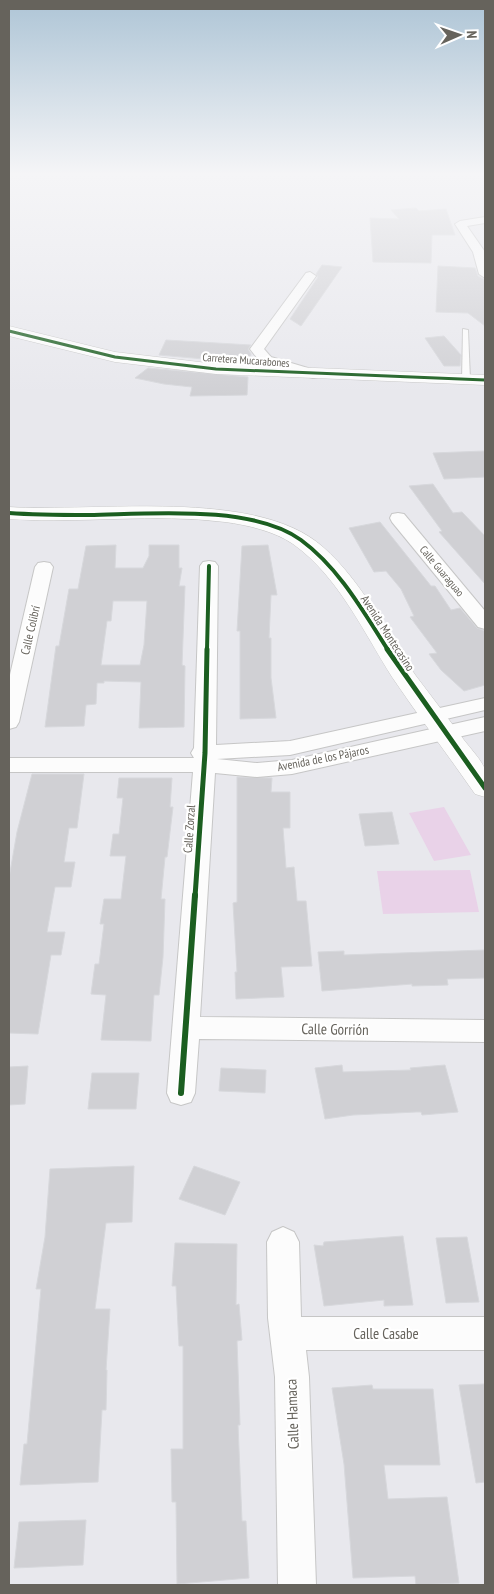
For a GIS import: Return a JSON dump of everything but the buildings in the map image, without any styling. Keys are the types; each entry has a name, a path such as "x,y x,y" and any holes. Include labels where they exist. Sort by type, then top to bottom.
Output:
{"street":[{"path":"475,246 479,252 485,274"},
{"path":"310,276 257,349 266,360 313,374"},
{"name":"Carretera Mucarabones","path":"9,330 115,357 216,369 485,380"},
{"name":"Avenida Montecasino","path":"9,513 63,517 172,514 225,516 269,526 300,539 325,561 352,595 405,677 485,788"},
{"name":"Calle Guaraguao","path":"398,518 485,623"},
{"name":"Calle Zorzal","path":"181,1093 204,759 209,566"},
{"name":"Calle Colibrí","path":"9,722 44,567"},
{"name":"Avenida de los Pájaros","path":"9,753 204,759 257,770 292,766 440,724 485,704"},
{"name":"Avenida de los Pájaros","path":"440,724 485,724"},
{"name":"Avenida de los Pájaros","path":"9,765 204,759"},
{"name":"Calle Gorrión","path":"185,1028 485,1031"},
{"name":"Calle Hamaca","path":"283,1242 287,1334 292,1377 296,1585"},
{"name":"Calle Casabe","path":"287,1334 485,1333"}],"lane":[{"path":"465,330 466,380"}],"shaded area":[{"path":"444,807 471,855 434,861 409,813"},
{"path":"470,870 479,912 383,914 377,871"}],"cycle path":[{"path":"9,331 115,357 216,369 485,380"},
{"path":"9,513 36,515 171,513 224,516 274,527 300,539 316,552 344,584 405,677 485,788"},
{"path":"181,1093 205,753 209,566"}]}
